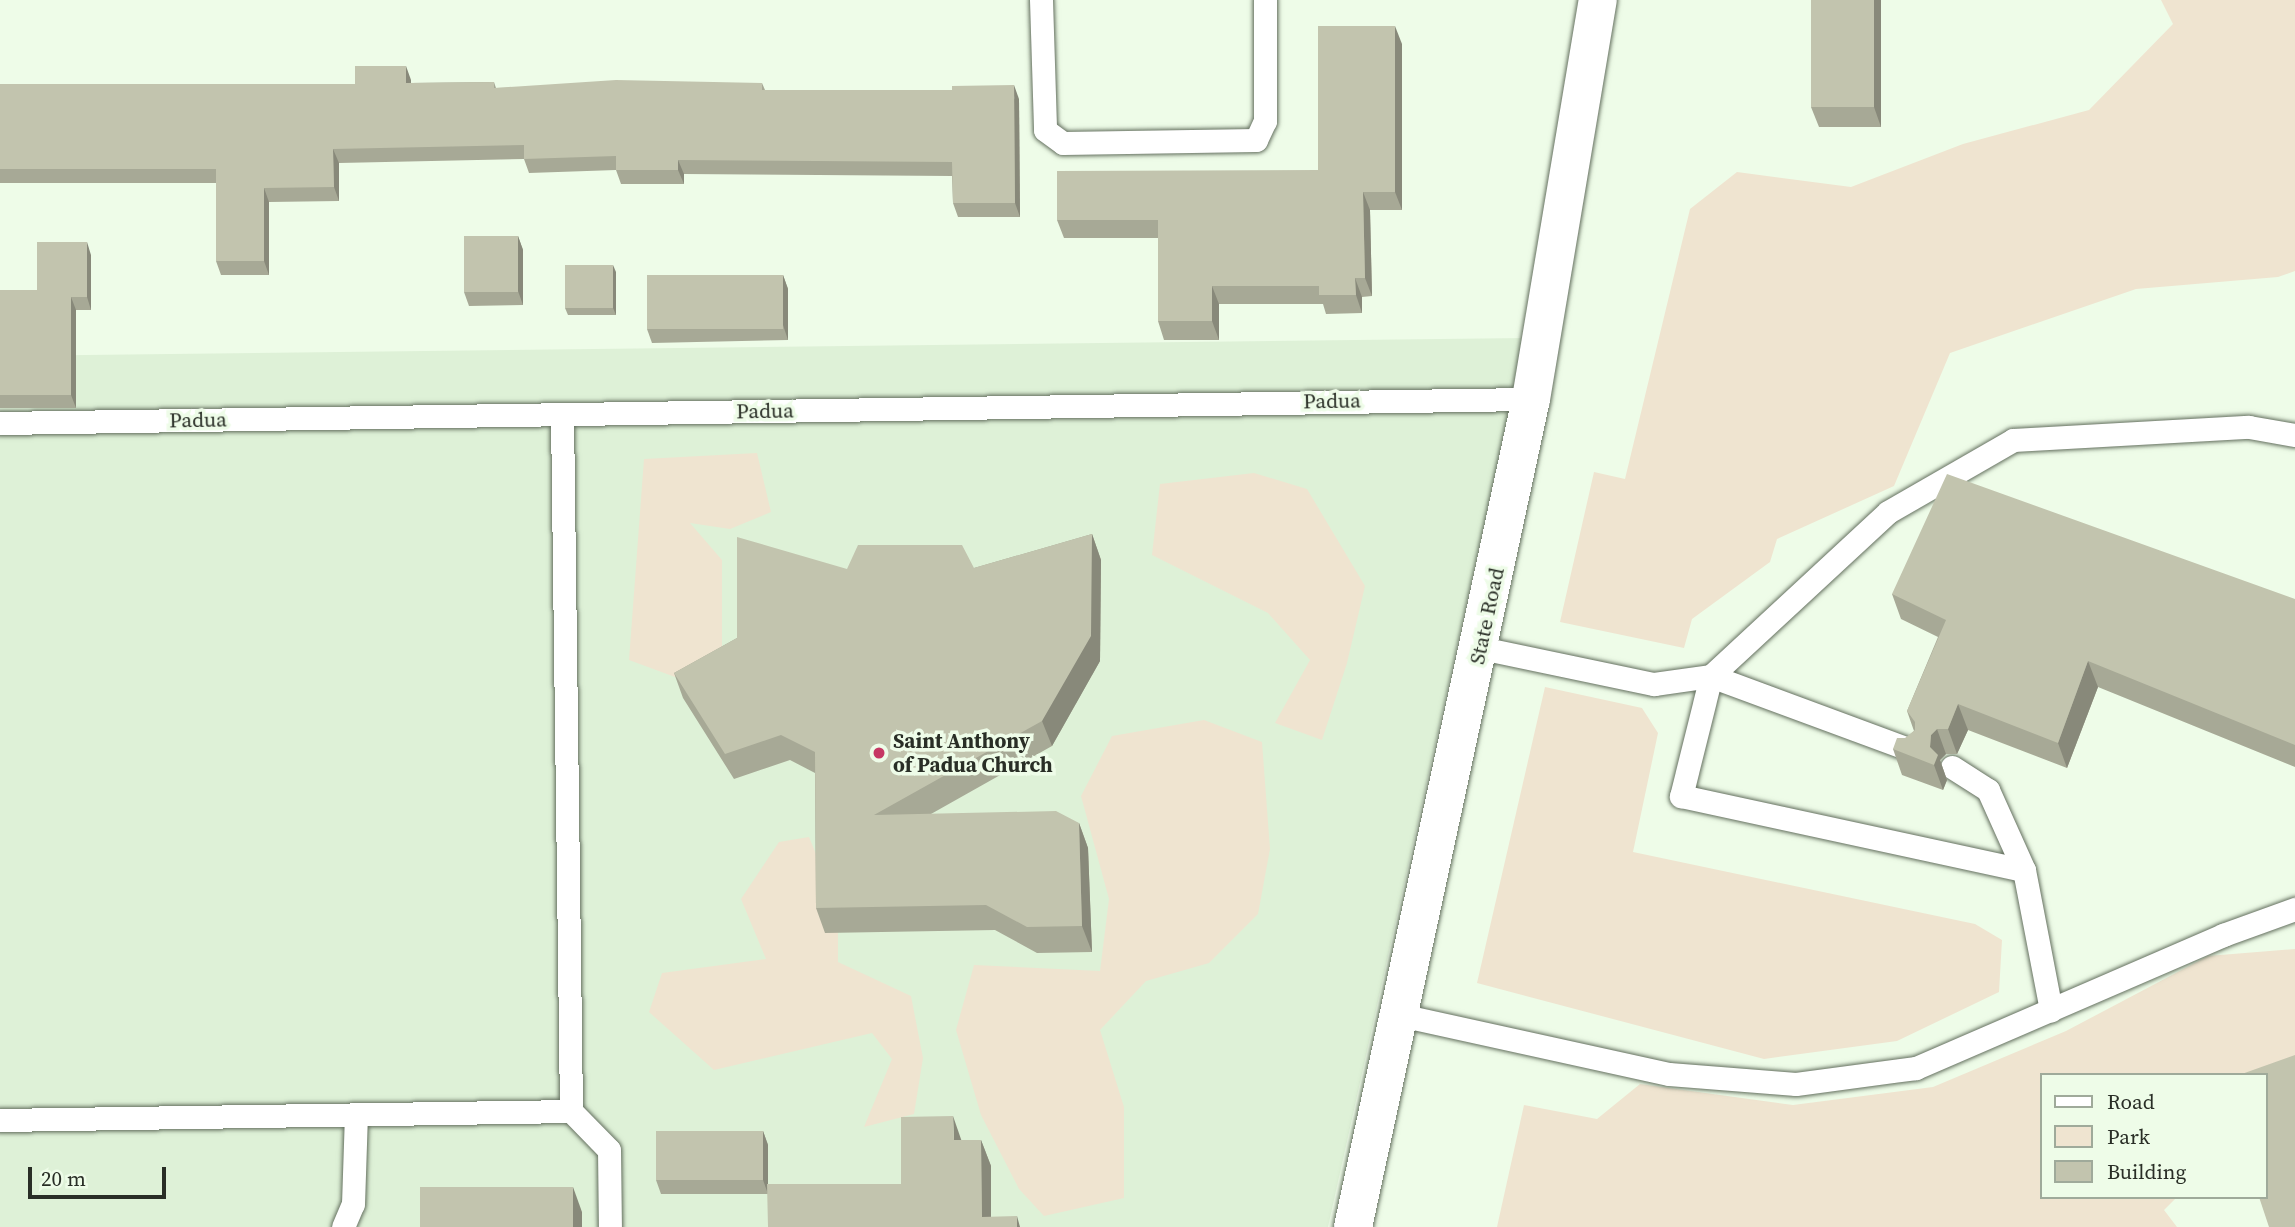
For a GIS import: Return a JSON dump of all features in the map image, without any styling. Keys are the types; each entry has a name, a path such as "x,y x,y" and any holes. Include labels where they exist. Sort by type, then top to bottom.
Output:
{"main road":[{"name":"State Road","path":"1353,1227 1480,648 1531,399 1598,0"}],"lane":[{"path":"1041,0 1045,130 1063,143 1256,140 1265,121 1265,0"},
{"name":"Padua","path":"0,423 1531,399"},
{"path":"562,414 571,1111 609,1150 610,1227"},
{"path":"2024,870 1681,796 1711,676 1888,512 2013,440 2249,427 2295,435"},
{"path":"1480,648 1654,684 1711,676 1910,750"},
{"path":"1952,767 1989,790 2024,870 2051,1010"},
{"path":"1400,1015 1669,1074 1796,1084 1916,1068 2295,909"},
{"path":"0,1120 571,1111"},
{"path":"343,1227 353,1204 356,1115"}],"shaded area":[{"path":"1525,338 1328,1227 0,1227 0,356"}],"green space":[{"path":"2161,0 2295,0 2295,271 2278,277 2136,289 1950,353 1894,486 1777,539 1770,562 1692,619 1684,648 1560,622 1594,472 1625,479 1690,209 1737,172 1851,187 1963,144 2089,110 2173,24"},
{"path":"757,453 771,512 730,529 690,523 722,560 722,652 675,677 629,660 644,459"},
{"path":"1254,473 1307,489 1365,586 1347,663 1322,740 1275,723 1310,660 1268,613 1152,555 1160,484"},
{"path":"1545,687 1642,708 1658,733 1633,852 1975,924 2002,940 1999,992 1897,1041 1764,1059 1477,983"},
{"path":"1204,720 1262,742 1270,849 1258,914 1209,963 1146,981 1100,1030 1124,1107 1124,1198 1044,1216 1019,1189 981,1115 956,1030 974,965 1100,971 1109,899 1081,796 1112,736"},
{"path":"809,837 838,907 838,962 911,996 923,1058 914,1114 864,1127 892,1059 872,1033 714,1070 649,1012 662,973 766,959 741,899 779,842"},
{"path":"2295,949 2295,1084 2267,1076 2267,1073 2039,1073 2039,1199 2175,1199 2164,1210 2177,1227 1497,1227 1524,1105 1597,1119 1640,1084 1793,1105 1933,1087 2066,1031 2208,956"}],"building":[{"path":"1811,0 1874,0 1874,107 1811,107"},
{"path":"1318,26 1395,26 1395,192 1363,192 1365,278 1355,278 1356,295 1319,295 1319,286 1212,286 1212,321 1158,321 1158,220 1057,220 1057,171 1318,170"},
{"path":"355,66 406,66 406,83 494,82 494,88 616,80 762,83 762,90 952,90 952,86 1014,85 1015,203 953,203 952,162 678,160 678,170 616,170 616,156 524,159 524,145 333,149 334,187 264,188 264,261 216,261 216,169 0,169 0,84 355,84"},
{"path":"464,236 518,236 518,292 464,292"},
{"path":"37,242 87,242 87,297 71,297 71,395 0,395 0,290 37,290"},
{"path":"565,265 613,265 613,308 565,308"},
{"path":"647,275 783,275 783,329 647,329"},
{"path":"1947,474 2295,599 2295,745 2088,661 2058,743 1958,704 1948,729 1937,729 1931,735 1930,747 1938,755 1934,765 1893,749 1897,738 1905,738 1915,730 1915,722 1907,711 1946,620 1892,594"},
{"name":"Saint Anthony of Padua Church","path":"1092,534 1091,636 1042,721 874,815 1056,811 1079,823 1082,926 1027,927 986,905 816,908 815,752 781,735 725,754 674,673 737,638 737,537 847,569 858,545 962,545 974,568"},
{"path":"2295,1055 2295,1227 2269,1227 2260,1199 2267,1199 2267,1073 2245,1073"},
{"path":"953,1116 954,1140 981,1140 982,1217 1017,1216 1017,1227 768,1227 767,1184 901,1184 901,1117"},
{"path":"656,1131 763,1131 763,1180 656,1180"},
{"path":"420,1187 573,1187 573,1227 420,1227"}],"place":[{"name":"Saint Anthony of Padua Church","path":"879,753"}]}
